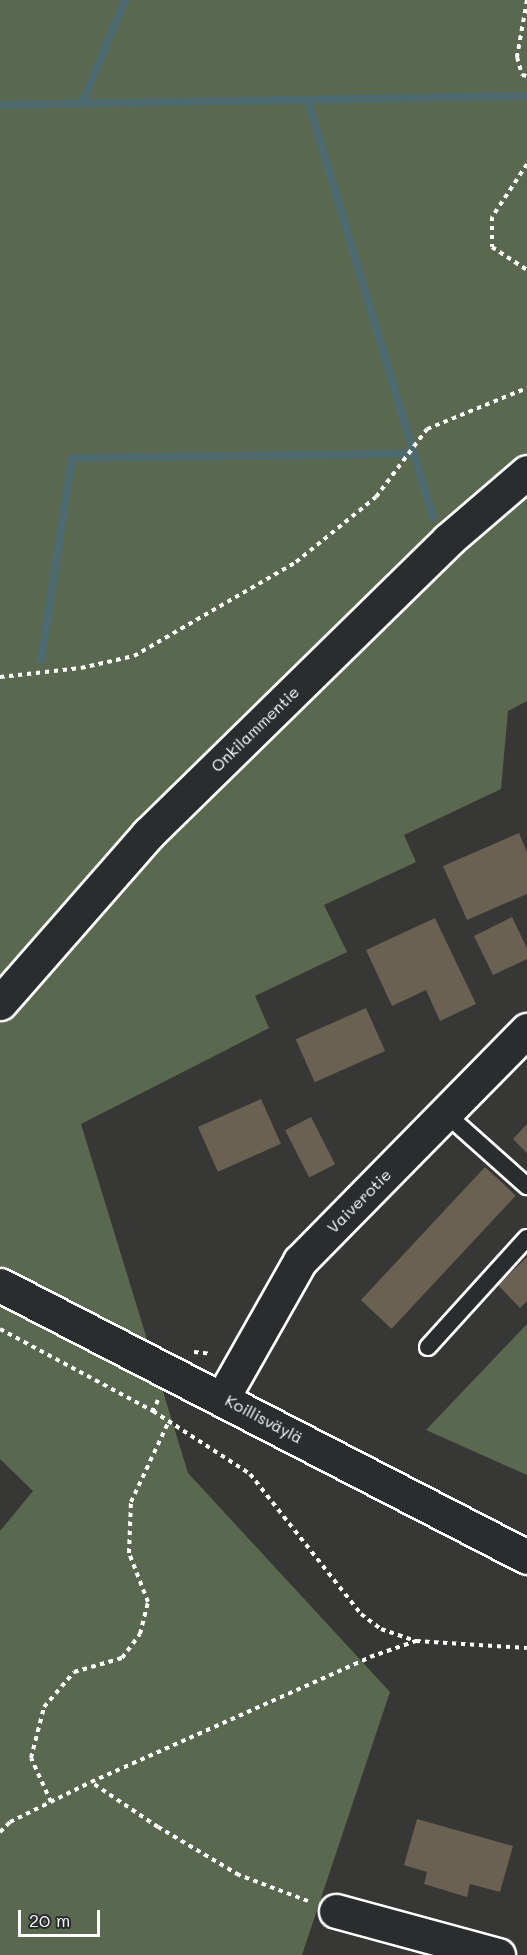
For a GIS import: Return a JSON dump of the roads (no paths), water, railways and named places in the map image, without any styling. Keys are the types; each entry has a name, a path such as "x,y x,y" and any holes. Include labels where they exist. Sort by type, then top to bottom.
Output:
{"street":[{"name":"Onkilammentie","path":"0,1003 148,834 448,540 527,472"},
{"name":"Vaiverotie","path":"223,1397 300,1261 527,1030"},
{"name":"Koillisväylä","path":"0,1285 168,1375 223,1397 527,1557"},
{"path":"336,1911 498,1955"}],"lane":[{"path":"445,1113 527,1186"},
{"path":"428,1347 527,1238"}],"waterway":[{"path":"82,103 125,0"},
{"path":"0,105 527,96"},
{"path":"308,101 433,518"},
{"path":"41,660 72,458 414,454"}]}
